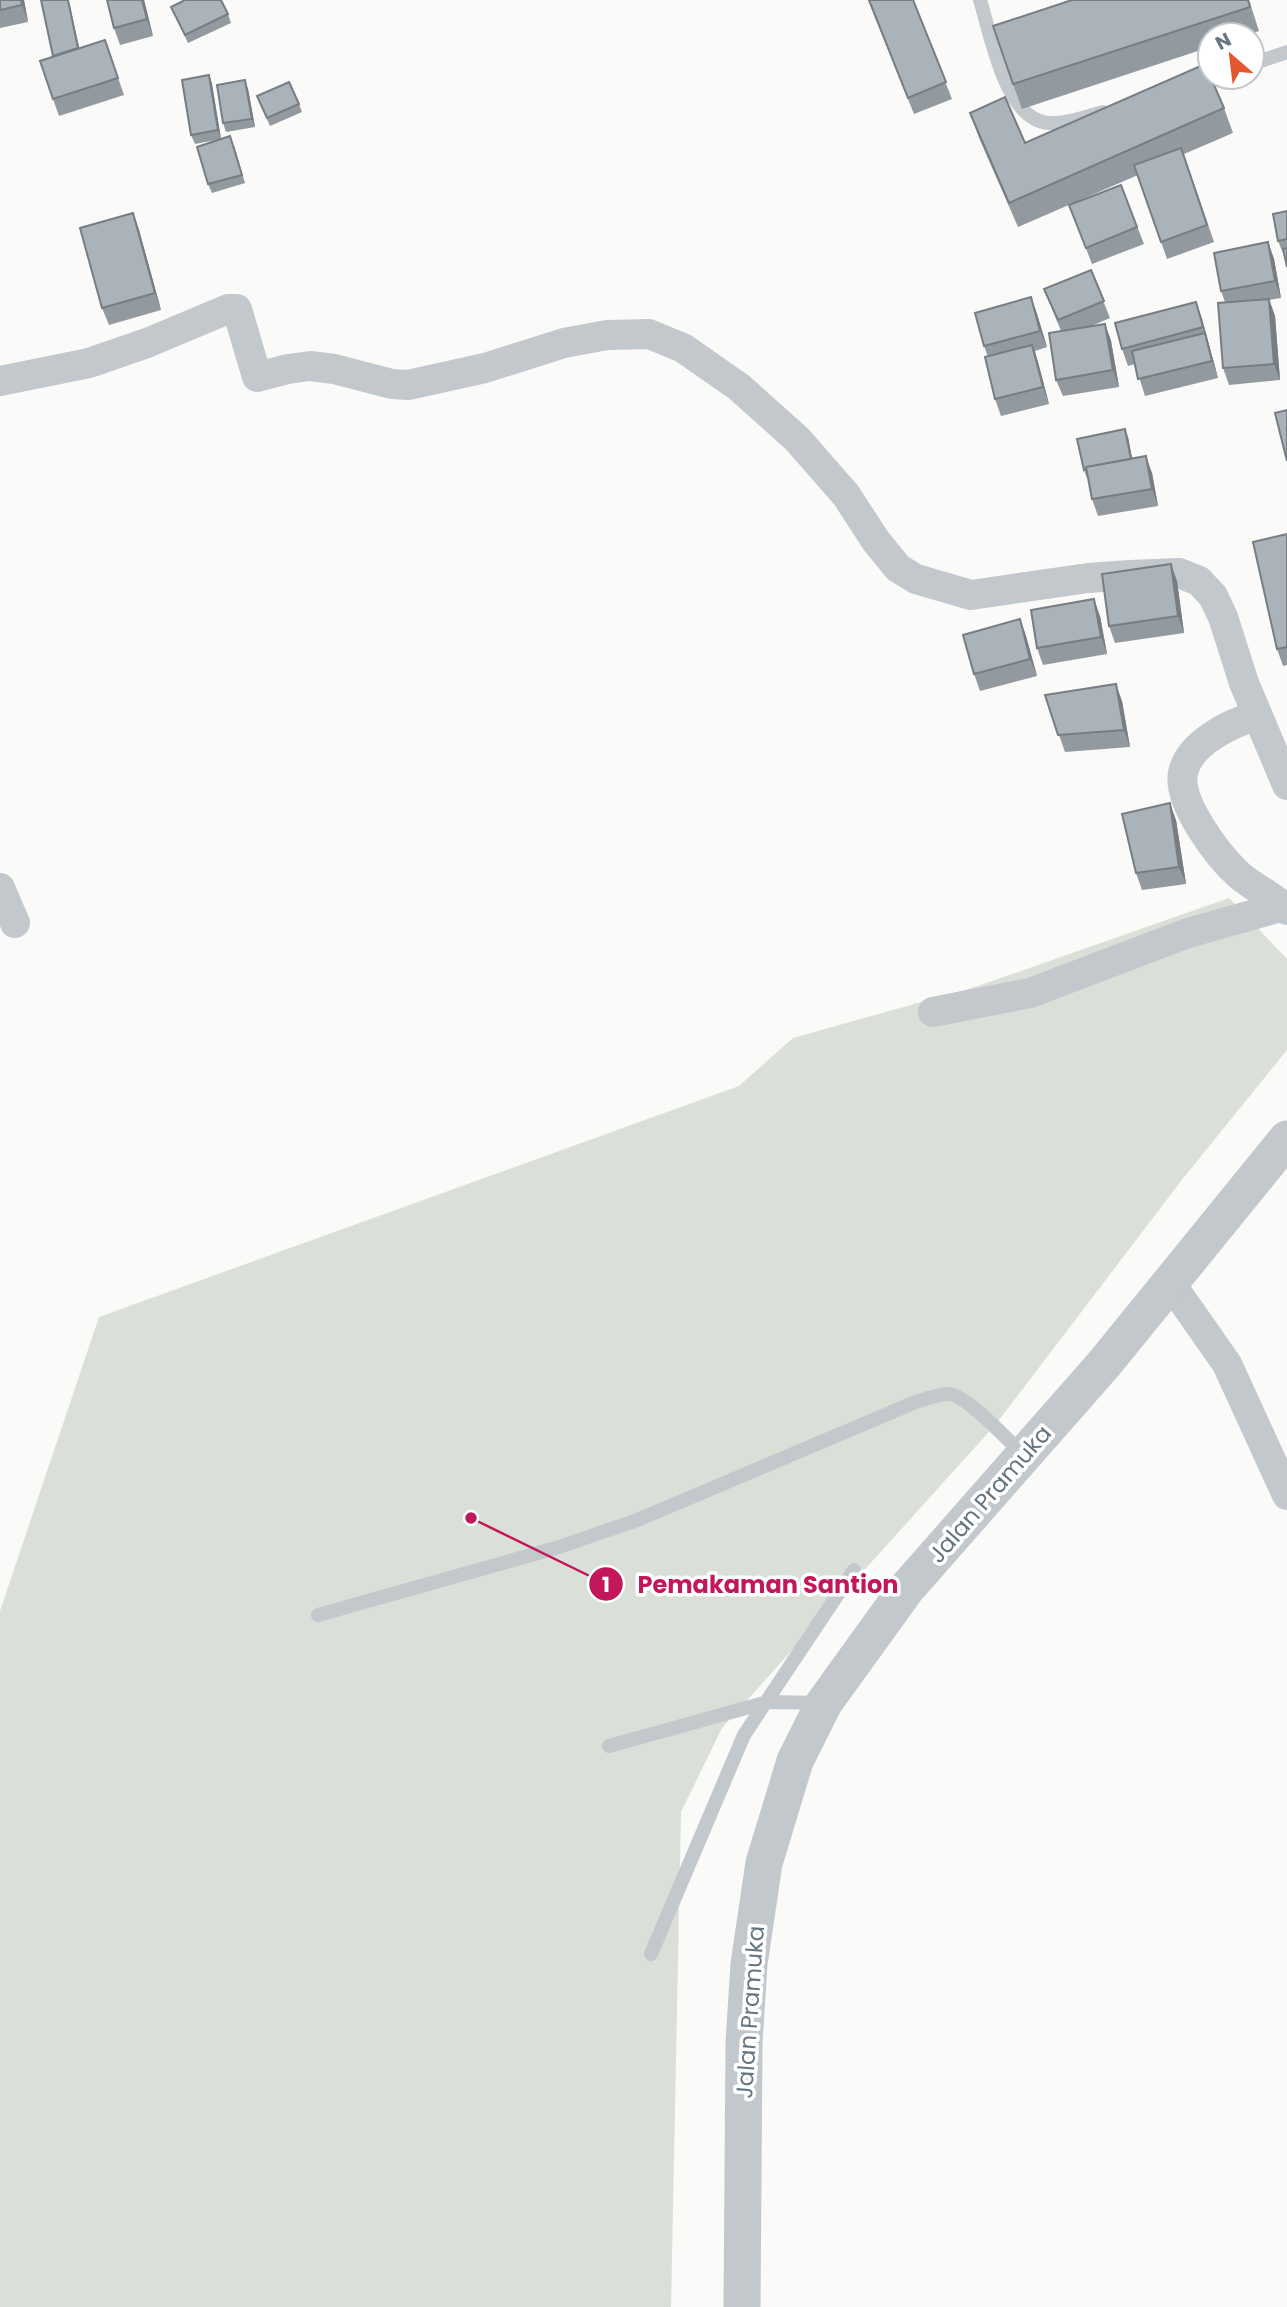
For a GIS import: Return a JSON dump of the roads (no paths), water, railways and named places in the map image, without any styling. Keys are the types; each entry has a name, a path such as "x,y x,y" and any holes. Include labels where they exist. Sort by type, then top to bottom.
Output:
{"street":[{"path":"0,381 89,363 229,309 237,309 257,377 310,366 408,386 485,368 564,344 607,335 649,334 683,348 728,380 797,439 846,495 876,541 898,568 916,579 971,595 1088,578 1130,575 1178,573 1199,581 1213,596 1223,617 1256,716 1287,785"},
{"path":"1256,716 1222,729 1188,759 1182,774 1184,791 1214,849 1240,876 1285,908"},
{"path":"0,888 15,923"},
{"path":"933,1012 1030,993 1188,933 1285,908"},
{"name":"Jalan Pramuka","path":"742,2307 744,2043 749,1964 764,1863 795,1761 824,1703 907,1588 1171,1284 1287,1139"},
{"path":"1171,1284 1227,1364 1287,1495"}],"lane":[{"path":"980,0 1006,85 1022,110 1034,119 1049,124 1118,108"},
{"path":"1266,59 1287,52"},
{"path":"1179,90 1196,84"},
{"path":"318,1615 556,1548 635,1521 918,1401 948,1394 971,1406 1024,1455"},
{"path":"651,1954 744,1735 854,1570"},
{"path":"610,1746 768,1702 824,1703"}],"place":[{"name":"Pemakaman Santion","path":"471,1518"}]}
